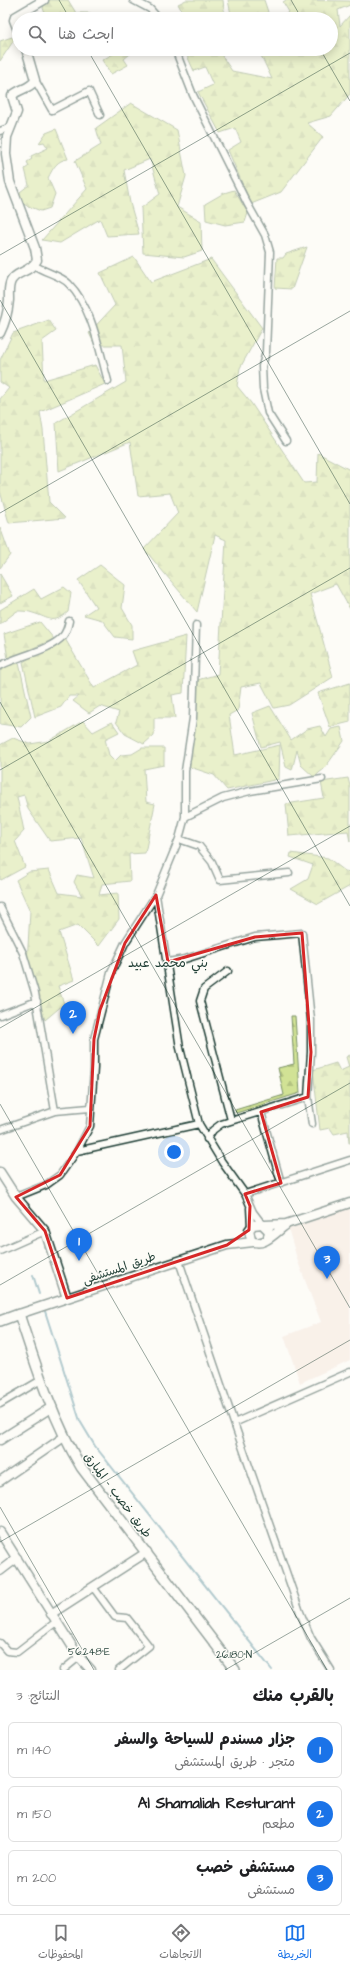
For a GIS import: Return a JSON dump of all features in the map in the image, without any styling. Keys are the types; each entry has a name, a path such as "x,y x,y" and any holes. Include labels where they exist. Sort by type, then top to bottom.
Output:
{"main road":[{"path":"0,1320 19,1314"},
{"name":"طريق خصب - المبارق","path":"19,1314 41,1380 64,1437 81,1467 147,1552 235,1670"}],"street":[{"path":"24,12 44,0"},
{"path":"133,0 153,12"},
{"path":"28,56 35,80 52,110 89,91 100,115"},
{"path":"178,56 193,95 246,203 266,235 270,252 266,352 262,366 263,389 268,412 286,441"},
{"path":"0,333 5,323 11,280 34,265 37,260 35,248 10,182 6,154 7,137 17,112 12,96 15,92 33,84 35,80"},
{"path":"0,131 11,127"},
{"path":"34,265 43,272 69,284 82,302 90,320 108,381"},
{"path":"0,666 29,655 59,639 65,633 69,621"},
{"path":"16,1197 46,1185 60,1175 77,1151 90,1126 90,1108 94,1068 94,1039 111,973 125,943 156,896 179,839 185,817 185,771 193,718 196,625"},
{"path":"185,817 223,798 250,791 322,779"},
{"path":"179,839 199,846 212,862 220,880 289,873"},
{"path":"156,896 168,962 180,1048 199,1124 207,1139 245,1194 250,1206 269,1231 268,1237"},
{"path":"0,907 23,953 37,1001 56,1111"},
{"path":"168,962 185,960 255,938 302,933 311,1020 311,1052 308,1097 312,1124"},
{"path":"228,971 204,989 200,1001 231,1120"},
{"path":"0,1015 37,1001"},
{"path":"207,1139 213,1130 221,1124 308,1097"},
{"path":"0,1130 56,1111 90,1108"},
{"path":"261,1112 281,1183"},
{"path":"77,1151 199,1124"},
{"path":"245,1194 350,1160"},
{"path":"0,1172 16,1197 45,1231 67,1298"},
{"path":"250,1229 256,1224 286,1224 350,1203"},
{"path":"250,1206 249,1237 253,1242 261,1243 286,1224"},
{"name":"طريق المستشفى","path":"227,1245 250,1229"},
{"path":"0,1251 45,1231"},
{"name":"طريق المستشفى","path":"19,1314 227,1245 253,1242"},
{"path":"179,1261 300,1612 311,1638 331,1670"},
{"path":"234,1423 350,1372"},
{"path":"0,1404 41,1380"},
{"path":"0,1440 52,1407"},
{"path":"0,1481 64,1437"},
{"path":"0,1532 79,1657 91,1670"},
{"path":"51,1614 147,1552"},
{"path":"0,1571 17,1558"},
{"path":"93,1587 115,1617 127,1618 149,1646 119,1670"},
{"path":"0,1643 7,1651 17,1652 56,1622"},
{"path":"63,1670 79,1657"}],"highlighted area":[{"path":"156,895 168,962 255,937 302,933 311,1052 308,1097 261,1112 281,1183 245,1194 250,1206 249,1230 227,1245 67,1298 45,1231 16,1197 60,1175 90,1126 94,1039 100,1010 125,943"}],"shaded area":[{"path":"350,1207 350,1360 300,1383 284,1336 321,1322 298,1262 288,1228"}],"green space":[{"path":"46,0 68,0 75,12 44,12 43,8"},
{"path":"186,0 223,0 224,12 182,12 178,4"},
{"path":"228,0 264,0 268,12 231,12"},
{"path":"286,0 350,1 350,5 338,10 340,26 350,15 350,94 331,116 307,123 323,137 281,192 251,204 228,150 241,142 235,128 220,133 198,92 213,85 205,67 194,71 187,56 222,56 232,71 272,79 261,56 338,56 338,12 289,12 283,2"},
{"path":"12,37 12,43 0,61 0,41"},
{"path":"110,56 128,56 124,59 128,65 111,74 102,60"},
{"path":"131,103 177,130 186,176 177,207 201,221 202,251 184,257 143,253 141,208 160,194 150,159 124,170 130,203 139,234 107,236 100,219 60,243 42,240 87,189 75,161 101,145 96,128"},
{"path":"56,129 68,159 58,163 50,174 48,178 55,194 50,208 41,211 23,204 20,192 29,185 25,169 29,166 27,162 32,159 31,156 48,148 44,142 39,143 46,133"},
{"path":"234,190 248,213 245,222 225,225 206,220 205,204 224,193"},
{"path":"307,247 292,289 275,288 277,258 283,258 286,254"},
{"path":"134,257 151,282 211,259 262,328 240,368 237,386 251,403 304,483 317,482 318,453 350,470 350,609 336,584 310,594 333,677 289,705 274,708 261,683 241,687 238,710 229,715 235,755 280,745 279,779 227,790 214,775 187,766 194,681 218,674 226,540 215,535 197,612 144,549 178,513 170,493 138,496 130,442 59,471 56,423 126,382 122,345 95,345 89,333 115,305 100,273"},
{"path":"49,320 56,331 42,341 44,380 95,365 105,384 40,412 49,502 65,518 9,523 0,491 0,399 9,388 0,382 0,360 13,333"},
{"path":"0,527 10,555 0,568"},
{"path":"100,565 125,585 122,608 132,625 132,639 115,637 102,620 84,615 96,607 78,580"},
{"path":"0,574 13,596 0,603"},
{"path":"64,587 71,593 68,612 63,616 51,619 29,612 17,611 0,624 0,610 34,589 41,599"},
{"path":"40,622 54,639 8,659 4,634"},
{"path":"186,636 183,693 172,695 175,718 154,718 154,735 144,744 125,734 116,722 119,712 100,706 89,713 73,701 79,696 69,696 61,707 35,717 23,662 64,637 94,688 137,665 132,651"},
{"path":"19,663 31,717 21,727 0,724 0,668"},
{"path":"350,683 350,722 330,727 318,693"},
{"path":"270,706 291,740 307,729 320,726 326,737 331,729 341,727 344,741 324,769 314,777 301,765 297,750 292,770 286,767 280,742 261,747 252,713"},
{"path":"83,721 93,732 112,722 119,732 105,739 109,755 115,761 121,755 132,754 142,748 164,748 164,765 144,769 146,802 155,804 145,853 129,854 130,881 102,884 99,895 118,893 119,919 99,946 78,925 59,932 74,980 58,986 64,1004 45,1020 27,964 30,911 16,880 29,872 49,870 59,893 82,896 74,882 77,875 94,878 81,838 50,841 28,809 24,795 17,797 24,831 15,841 25,867 1,880 0,879 0,745 13,738 30,744 49,741"},
{"path":"348,778 350,786 350,842 348,831 289,836 286,804 324,798 321,782"},
{"path":"291,853 328,858 345,871 350,872 350,886 318,904 291,889 308,879 313,865 290,857"},
{"path":"291,1016 295,1016 300,1093 236,1113 235,1110 284,1095 278,1068 294,1064"},
{"path":"350,1055 349,1143 348,1131 334,1134 330,1128 320,1130 313,1070 336,1063 340,1071 349,1067 346,1057"}],"waterway":[{"path":"33,1275 39,1294"},
{"path":"44,1308 80,1421 95,1446 272,1670"}],"place":[{"name":"Al Shamaliah Resturant","path":"73,1034"},
{"name":"جزار مسندم للسياحة والسفر","path":"79,1261"},
{"name":"مستشفى خصب","path":"327,1279"}],"district":[{"name":"بني محمد عبيد","path":"168,962"}]}
